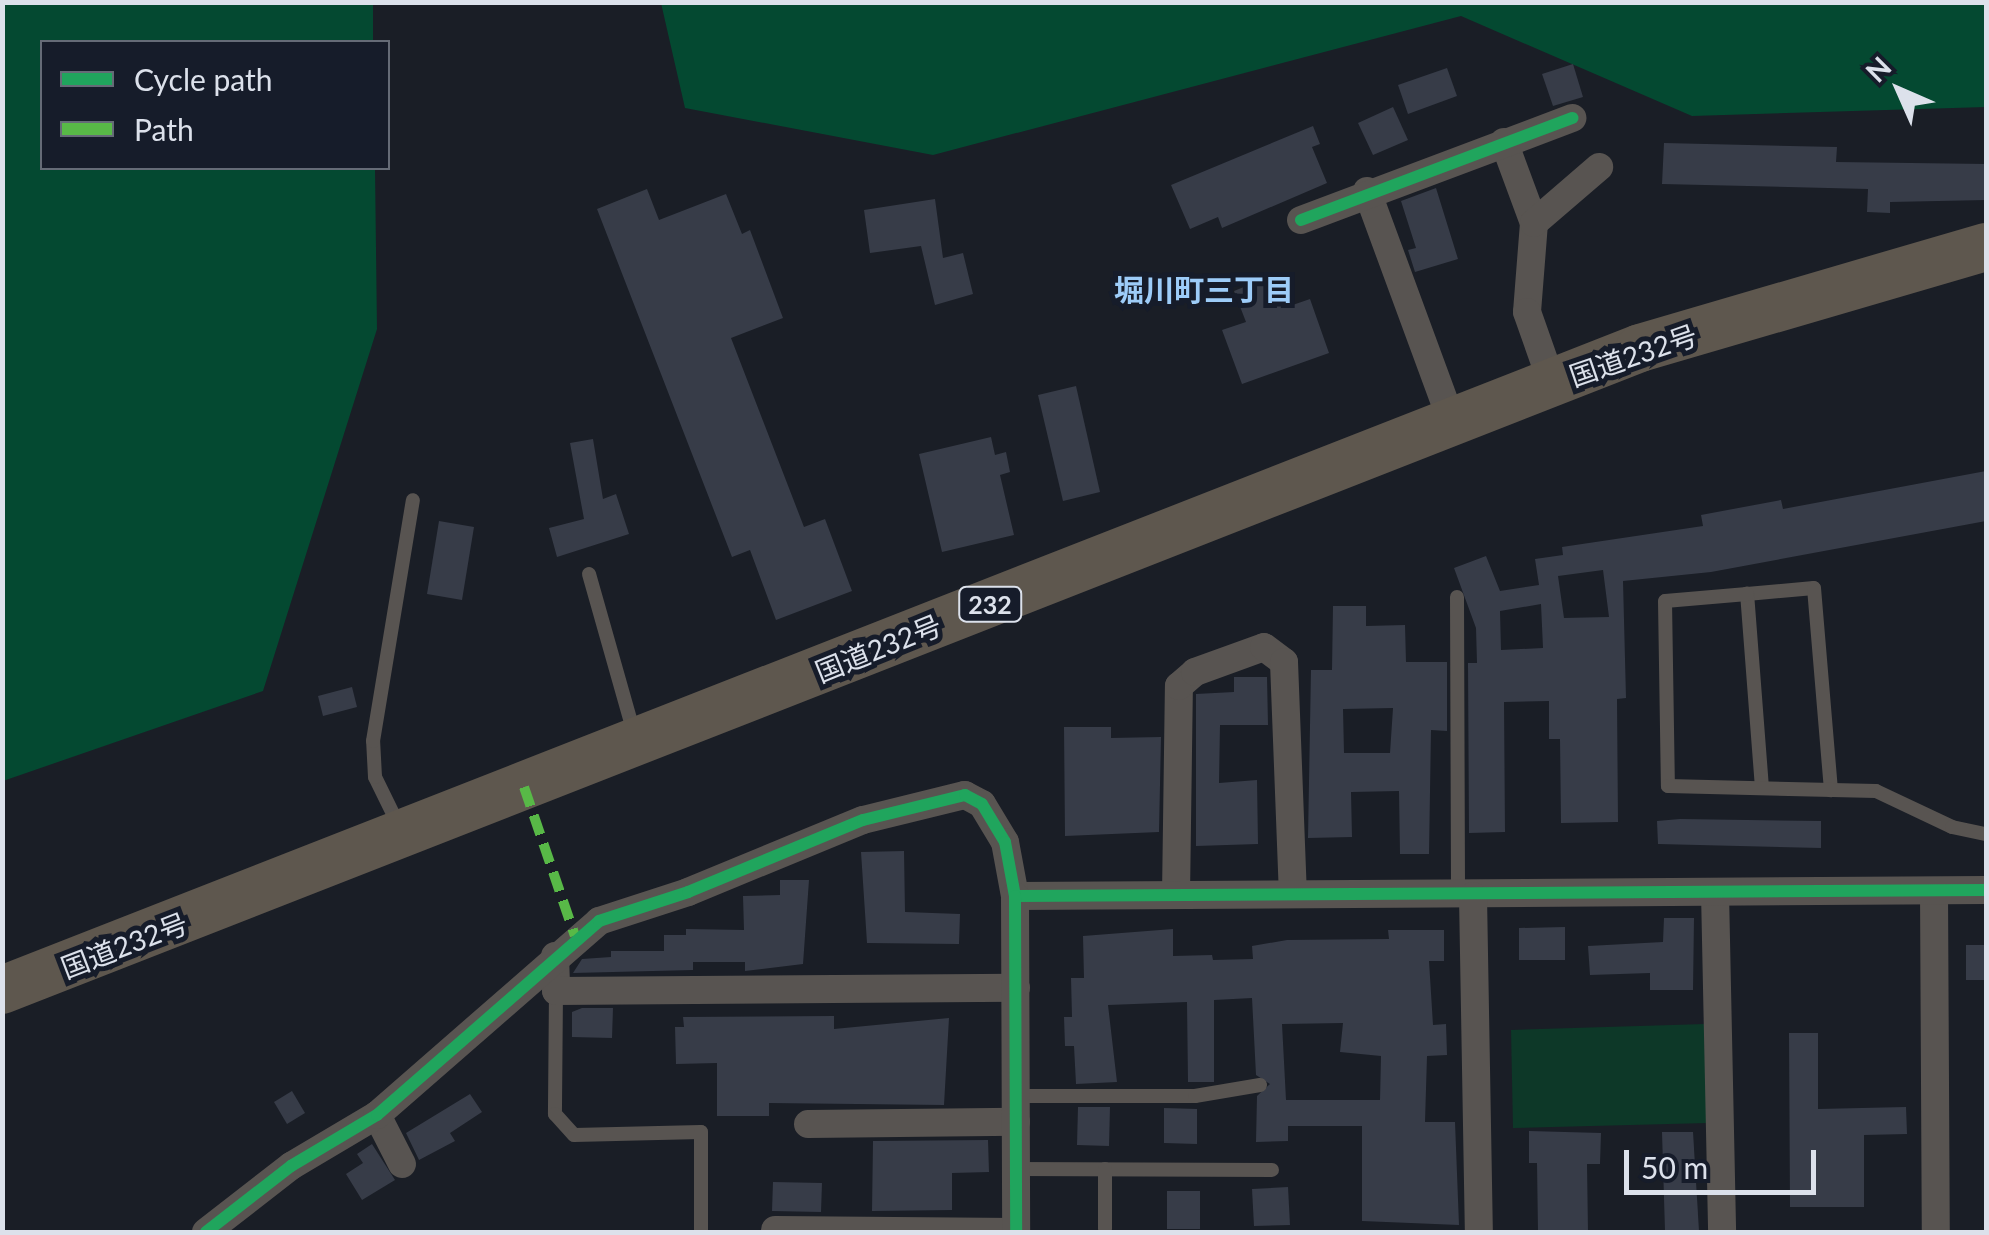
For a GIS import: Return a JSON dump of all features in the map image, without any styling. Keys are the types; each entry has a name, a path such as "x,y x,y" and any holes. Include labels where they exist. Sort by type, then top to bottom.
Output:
{"highway":[{"name":"国道232号","path":"2,990 405,837 1640,348 1986,247"}],"street":[{"path":"1301,220 1367,191 1572,118"},
{"path":"1504,142 1534,223 1527,312 1552,382"},
{"path":"1534,223 1599,167"},
{"path":"1367,191 1452,422"},
{"path":"1176,895 1179,686 1195,672 1264,647 1284,662 1294,894"},
{"path":"206,1232 290,1166 376,1115 599,921 688,892 863,820 965,795 982,804 1005,842 1015,896 1016,1232 775,1230"},
{"path":"1015,896 1986,890"},
{"path":"1934,891 1936,1232"},
{"path":"1715,892 1722,1232"},
{"path":"1465,896 1480,1232"},
{"path":"555,956 556,991 1016,988"},
{"path":"808,1124 1016,1109"},
{"path":"376,1115 402,1164"}],"lane":[{"path":"405,837 375,778 372,741 412,500"},
{"path":"590,574 637,744"},
{"path":"1830,790 1814,588 1664,600 1668,786 1762,788 1830,790 1876,791 1952,827 1986,834"},
{"path":"1746,594 1762,788"},
{"path":"1458,597 1465,896"},
{"path":"556,991 555,1114 574,1135 701,1132 701,1232"},
{"path":"1016,1109 1194,1096 1260,1085"},
{"path":"1105,1168 1106,1229"},
{"path":"1016,1169 1272,1170"}],"green space":[{"path":"2,3 373,3 373,40 40,40 40,170 375,170 377,329 263,691 3,781"},
{"path":"661,3 1986,3 1986,107 1692,116 1461,16 933,155 685,108"},
{"path":"1705,1024 1708,1123 1513,1128 1511,1030"}],"building":[{"path":"1573,64 1583,97 1553,106 1542,74"},
{"path":"1447,68 1457,96 1408,114 1398,85"},
{"path":"1393,107 1408,140 1373,155 1358,123"},
{"path":"1313,126 1320,144 1312,147 1327,183 1222,228 1218,217 1190,229 1171,185"},
{"path":"1664,143 1837,147 1836,162 1986,164 1986,200 1890,202 1890,213 1867,212 1868,189 1662,184"},
{"path":"1436,188 1458,259 1415,272 1408,250 1416,248 1401,201"},
{"path":"647,189 659,220 726,194 742,234 750,230 783,318 731,338 804,527 825,519 852,591 776,620 750,550 732,557 597,209"},
{"path":"935,199 943,258 963,253 973,294 935,305 921,246 870,253 864,210"},
{"path":"1271,276 1284,308 1310,299 1329,353 1242,384 1222,330 1246,322 1234,291"},
{"path":"1076,386 1100,492 1063,501 1038,395"},
{"path":"991,437 995,455 1006,452 1010,472 1000,475 1014,535 942,552 919,454"},
{"path":"593,439 603,499 616,494 629,534 557,557 549,528 584,519 570,443"},
{"path":"1986,471 1986,521 1711,572 1623,581 1626,698 1617,699 1618,822 1561,823 1560,739 1549,739 1549,701 1504,702 1505,832 1469,833 1468,663 1477,663 1476,628 1454,568 1486,556 1500,591 1539,585 1535,559 1563,555 1562,547 1703,526 1701,515 1781,500 1783,509","holes":["1603,570 1609,617 1564,618 1558,576","1541,604 1543,648 1501,650 1500,611"]},
{"path":"439,521 474,527 462,600 427,594"},
{"path":"1333,606 1366,606 1366,626 1405,625 1406,662 1447,662 1447,731 1431,730 1429,854 1400,854 1399,791 1351,792 1352,837 1308,838 1311,670 1332,670","holes":["1393,708 1390,753 1344,753 1343,709"]},
{"path":"1234,677 1267,677 1268,725 1220,725 1219,783 1257,780 1258,844 1196,846 1196,694 1234,692"},
{"path":"352,687 357,707 323,716 318,696"},
{"path":"1064,727 1111,727 1111,738 1161,737 1159,832 1065,836"},
{"path":"1657,821 1821,821 1821,848 1658,844"},
{"path":"904,851 905,912 960,914 959,944 867,943 861,852"},
{"path":"780,880 809,880 803,964 745,971 745,962 693,962 693,970 573,973 582,959 611,957 611,951 664,951 664,935 686,935 686,929 744,930 743,896 780,895"},
{"path":"1664,918 1694,918 1693,990 1650,990 1650,973 1590,975 1588,946 1663,942"},
{"path":"1565,927 1565,960 1519,960 1519,928"},
{"path":"1173,929 1173,956 1212,955 1213,960 1253,959 1252,946 1287,940 1389,939 1388,930 1444,930 1444,961 1429,961 1433,1025 1446,1024 1447,1055 1427,1056 1425,1122 1455,1122 1459,1225 1362,1221 1362,1126 1288,1126 1288,1141 1256,1142 1257,1096 1270,1084 1256,1075 1252,998 1214,1000 1214,1082 1188,1082 1187,1002 1108,1005 1117,1082 1076,1084 1074,1046 1065,1046 1064,1017 1072,1017 1071,978 1084,978 1083,936","holes":["1343,1023 1340,1052 1381,1056 1380,1100 1286,1100 1282,1024"]},
{"path":"1966,945 1986,945 1986,980 1966,980"},
{"path":"582,1008 613,1008 612,1038 572,1037 572,1012"},
{"path":"834,1016 834,1029 949,1018 944,1105 769,1103 769,1116 717,1116 717,1063 676,1064 675,1027 684,1027 683,1017"},
{"path":"1789,1033 1818,1033 1818,1109 1906,1107 1907,1134 1864,1135 1864,1207 1790,1207"},
{"path":"292,1091 305,1113 287,1124 274,1102"},
{"path":"470,1094 482,1112 450,1133 455,1141 419,1160 406,1133"},
{"path":"1078,1107 1110,1107 1109,1146 1077,1145"},
{"path":"1164,1108 1197,1109 1197,1144 1164,1143"},
{"path":"1529,1131 1601,1133 1600,1164 1587,1164 1588,1232 1538,1232 1537,1163 1529,1163"},
{"path":"1662,1132 1693,1132 1699,1231 1665,1231"},
{"path":"988,1140 989,1172 952,1173 952,1210 872,1211 873,1141"},
{"path":"372,1144 395,1180 362,1200 346,1174 363,1163 357,1154"},
{"path":"773,1182 822,1183 821,1212 772,1211"},
{"path":"1288,1187 1290,1225 1254,1226 1252,1189"},
{"path":"1167,1191 1200,1191 1200,1229 1167,1229"}],"marked path":[{"path":"524,787 575,936"}],"cycle path":[{"path":"1301,220 1572,118"},
{"path":"206,1232 291,1166 377,1115 599,921 688,892 863,820 965,795 982,804 1005,842 1015,896 1016,1232"},
{"path":"1015,896 1986,890"}],"district":[{"name":"堀川町三丁目","path":"1204,289"}]}
